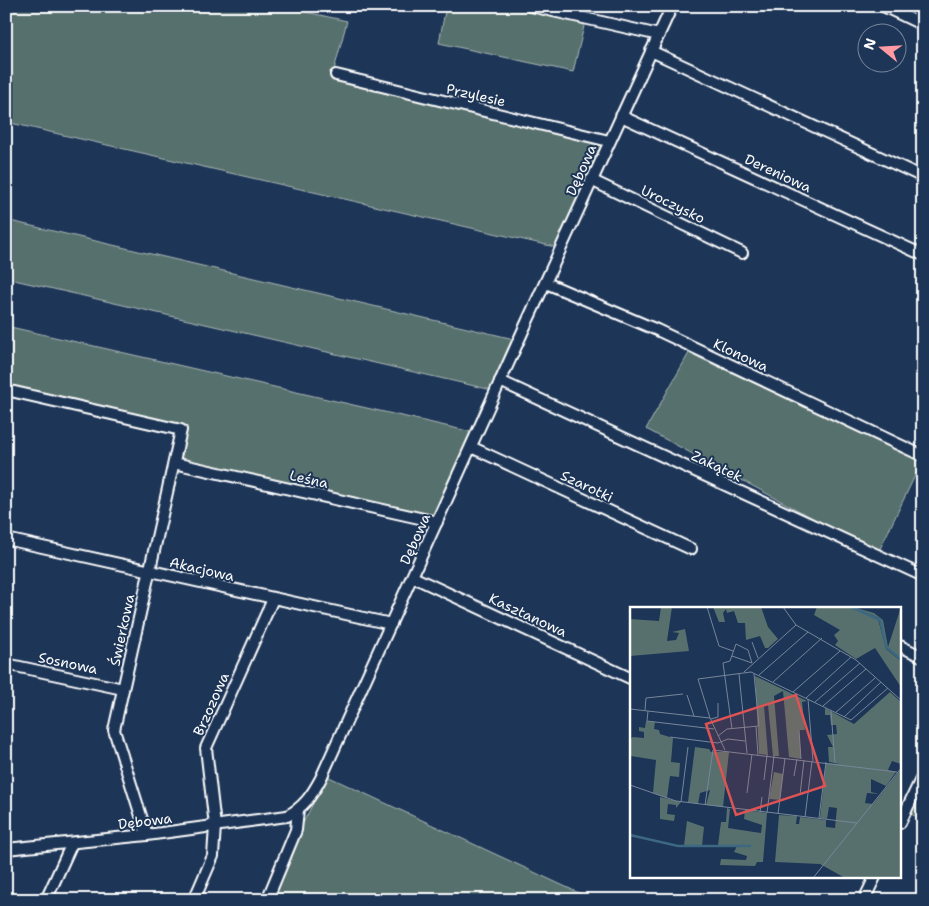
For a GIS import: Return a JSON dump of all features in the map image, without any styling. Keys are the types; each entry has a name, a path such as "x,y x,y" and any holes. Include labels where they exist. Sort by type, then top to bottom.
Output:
{"street":[{"path":"532,6 659,35"},
{"name":"Dębowa","path":"6,849 148,835 287,816 298,810 309,799 321,778 591,180 672,6"},
{"path":"883,6 923,25"},
{"path":"651,51 923,177"},
{"name":"Przylesie","path":"336,75 610,141"},
{"name":"Dereniowa","path":"621,116 923,255"},
{"name":"Uroczysko","path":"591,180 742,253"},
{"name":"Klonowa","path":"546,283 657,330 923,456"},
{"name":"Zakątek","path":"500,381 923,576"},
{"name":"Świerkowa","path":"6,390 181,430 114,730 148,835"},
{"name":"Szarotki","path":"471,447 691,549"},
{"name":"Leśna","path":"174,463 438,522"},
{"name":"Akacjowa","path":"6,539 391,624"},
{"name":"Kasztanowa","path":"412,577 630,678"},
{"name":"Brzozowa","path":"194,900 213,856 215,826 206,748 273,599"},
{"path":"902,647 923,657"},
{"name":"Sosnowa","path":"6,664 123,690"},
{"path":"902,819 923,775"},
{"path":"267,900 296,830 298,810"},
{"path":"46,900 72,843"},
{"path":"864,900 875,878"}],"green space":[{"path":"6,6 279,6 347,21 333,74 602,141 603,145 555,247 6,122"},
{"path":"446,6 514,6 585,22 573,72 439,43"},
{"path":"889,6 923,6 923,22"},
{"path":"6,220 514,339 492,390 10,279 6,303"},
{"path":"6,326 472,432 436,512 431,515 176,460 183,428 6,387"},
{"path":"689,353 922,461 878,553 646,429"},
{"path":"327,776 594,900 269,900 299,831"},
{"path":"923,782 923,819 908,813"}]}
